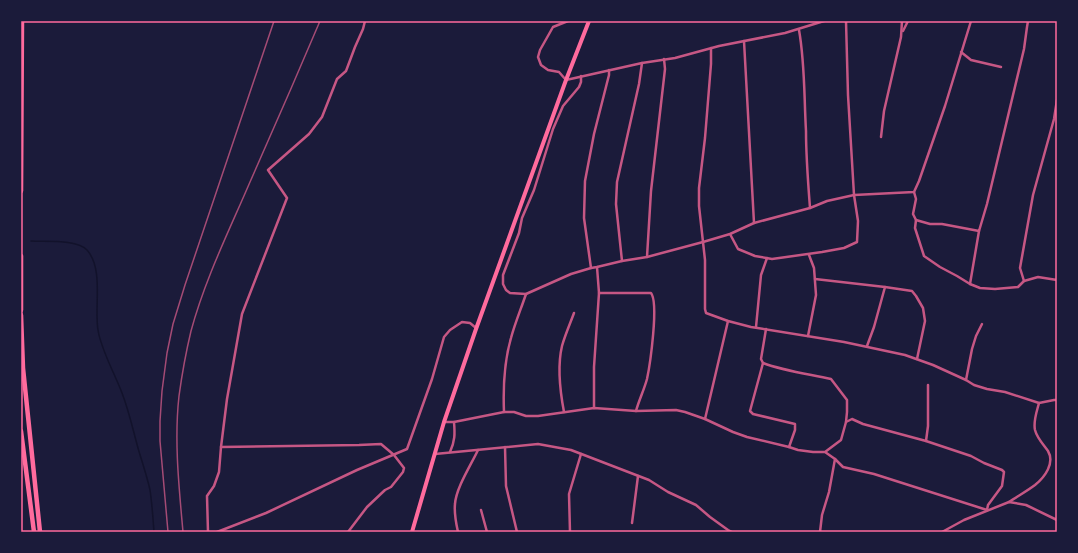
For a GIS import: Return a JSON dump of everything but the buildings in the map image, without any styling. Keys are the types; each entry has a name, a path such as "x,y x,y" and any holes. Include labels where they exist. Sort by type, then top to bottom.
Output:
{"highway":[{"path":"21,191 22,21"},
{"path":"21,256 21,310"},
{"path":"21,315 23,374 40,532"},
{"path":"21,431 34,532"}],"main road":[{"path":"412,532 444,422 476,328 566,80 589,21"}],"street":[{"path":"208,532 207,496 214,486 219,472 227,399 242,314 287,198 268,170 309,134 322,116 337,79 346,72 365,21"},
{"path":"568,21 552,27 538,57 541,65 548,70 559,72 566,80 642,63 675,58 744,41 785,34 824,21"},
{"path":"730,234 738,249 755,256 772,259 809,255 844,248 857,242 858,221 854,195 848,95 846,21"},
{"path":"881,137 884,111 902,33 902,21"},
{"path":"902,33 908,21"},
{"path":"971,21 945,106 914,192 916,200 913,214 916,220 915,228 924,256 940,267 980,288 995,290 1018,287 1024,281 1038,277 1057,280"},
{"path":"970,284 979,231 987,204 1024,49 1028,21"},
{"path":"799,30 802,42 810,208"},
{"path":"744,41 754,223"},
{"path":"711,48 705,138 699,188 699,206 705,273 706,313 728,321 756,327 867,346 905,355 966,380 974,386 1005,392 1039,402 1057,400"},
{"path":"961,52 971,60 1001,67"},
{"path":"647,257 651,191 665,69 664,59"},
{"path":"622,261 616,204 617,182 639,84 642,63"},
{"path":"591,268 584,218 585,180 609,70"},
{"path":"581,76 582,82 563,106 553,128 536,184 522,218 519,233 503,275 503,284 506,290 510,292 526,294 571,274 622,261 647,257 703,242 730,234 754,223 810,208 827,201 854,195 914,192"},
{"path":"1024,281 1020,268 1033,195 1054,118 1057,100"},
{"path":"517,214 522,218"},
{"path":"916,220 930,224 942,224 979,231"},
{"path":"808,336 816,295 814,268 809,255"},
{"path":"756,327 761,275 767,258"},
{"path":"499,266 506,268"},
{"path":"594,408 594,367 600,293 597,267"},
{"path":"815,279 912,291 923,308 925,321 917,359"},
{"path":"867,346 885,287"},
{"path":"600,293 651,293 654,296 655,315 647,378 636,411"},
{"path":"504,412 503,385 506,359 511,338 526,294"},
{"path":"564,412 559,369 560,356 574,313"},
{"path":"705,419 728,321"},
{"path":"216,532 266,513 407,449 432,379 444,337 450,330 462,322 470,323 476,328"},
{"path":"966,380 972,349 982,324"},
{"path":"766,329 761,359 762,363 750,411 753,414 795,424 795,430 789,447"},
{"path":"762,363 794,372 831,379 847,400 846,422 841,440 825,452"},
{"path":"926,441 928,426 928,385"},
{"path":"942,532 964,520 1010,502 1036,484 1048,471 1051,458 1035,429 1035,416 1039,402"},
{"path":"444,422 454,422 504,412 514,412 526,416 538,416 594,408 636,411 676,410 705,419 747,437 798,450 825,452 836,458 843,467 874,474 987,510"},
{"path":"846,422 852,419 863,424 926,441 971,456 1002,470 1004,472 1002,486 988,506 987,510"},
{"path":"450,452 454,443 454,422"},
{"path":"221,447 381,444 394,455 404,468 403,472 391,487 385,490 367,507 348,532"},
{"path":"434,454 538,444 571,450 649,480 668,492 696,505 710,517 732,532"},
{"path":"506,447 506,486 517,532"},
{"path":"458,532 455,519 455,503 459,488 478,450"},
{"path":"570,532 569,494 581,454"},
{"path":"820,532 822,515 829,492 836,458"},
{"path":"632,523 638,476"},
{"path":"1010,502 1026,506 1057,520"},
{"path":"481,510 487,532"}],"waterway":[{"path":"31,241 76,244 87,250 92,258 97,278 98,330 105,354 129,414 150,490 154,532"}],"railway":[{"path":"168,532 160,441 160,421 167,353 173,324 274,21"},
{"path":"183,532 177,430 181,380 191,331 203,293 218,255 320,21"}]}
